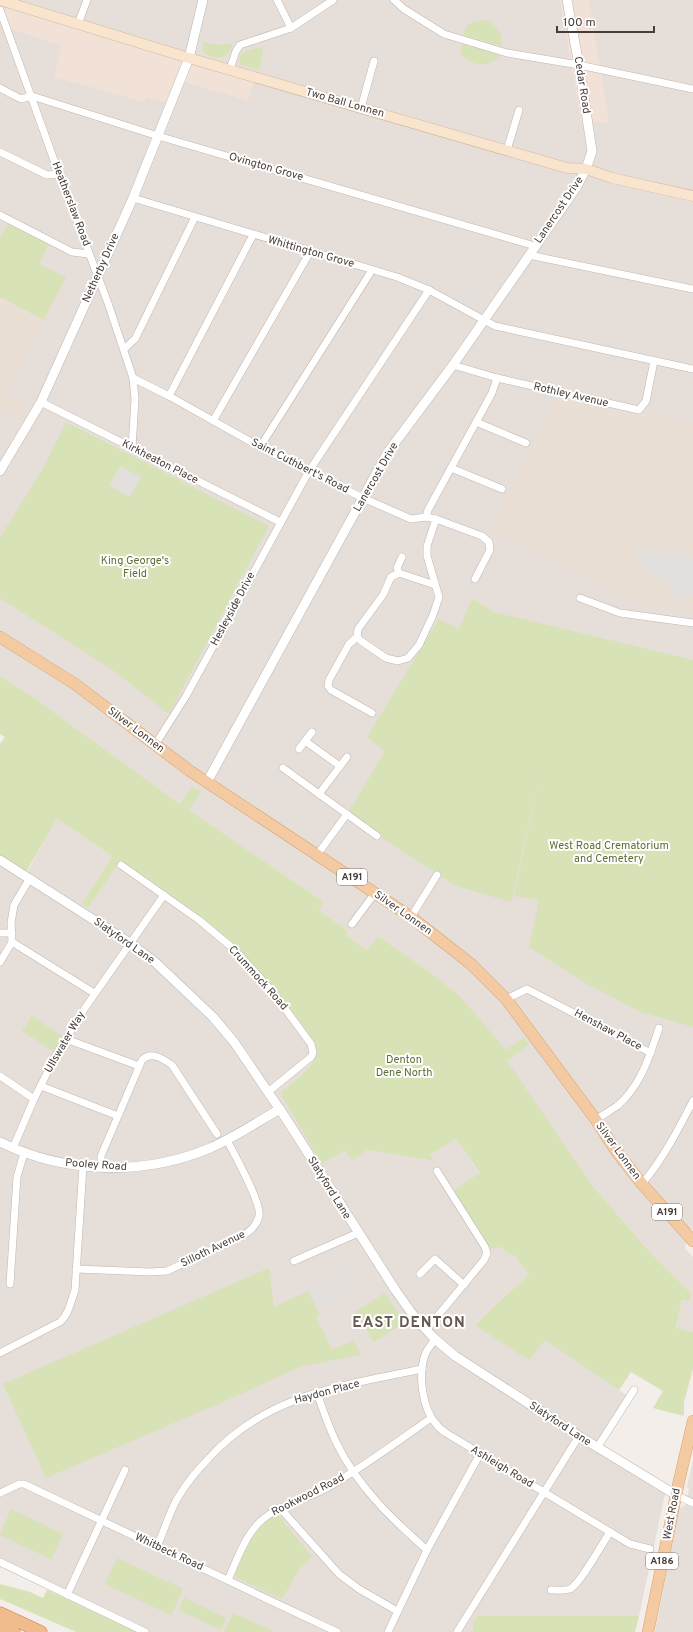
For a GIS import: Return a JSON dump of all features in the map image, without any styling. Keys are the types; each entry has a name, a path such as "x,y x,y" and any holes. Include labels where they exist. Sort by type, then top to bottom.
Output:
{"highway":[{"path":"0,1613 41,1632"},
{"path":"0,1626 14,1632"}],"main road":[{"name":"Two Ball Lonnen","path":"6,1 189,58 567,168 586,170 612,178 693,196"},
{"name":"Silver Lonnen","path":"0,637 75,684 206,782 411,916 471,964 506,999 596,1120 616,1151 642,1184 693,1241"},
{"name":"West Road","path":"648,1632 693,1421"}],"street":[{"path":"78,24 86,0"},
{"name":"Netherby Drive","path":"0,470 41,402 133,198 189,58 202,0"},
{"path":"278,0 291,28"},
{"path":"230,69 236,51 240,45 291,28 333,0"},
{"path":"394,0 444,34 507,53 579,65 693,89"},
{"name":"Cedar Road","path":"567,0 579,65 592,151 586,170"},
{"name":"Heatherslaw Road","path":"0,10 59,174 98,275 133,378 135,398 132,448"},
{"path":"361,108 374,61"},
{"name":"Ovington Grove","path":"0,88 21,99 32,96 158,136 534,246"},
{"path":"506,150 519,110"},
{"path":"0,152 47,175 59,174"},
{"name":"Lanercost Drive","path":"206,782 388,452 453,364 482,320 576,188 586,170"},
{"name":"Whittington Grove","path":"133,198 397,277 429,290 472,312 482,320 495,326 693,369"},
{"path":"0,215 72,252 89,254"},
{"path":"124,349 135,339 195,217"},
{"path":"169,396 253,235"},
{"path":"213,421 310,252"},
{"path":"529,255 693,289"},
{"path":"260,447 372,270"},
{"name":"Hesleyside Drive","path":"156,745 186,696 308,471 429,290"},
{"name":"Rothley Avenue","path":"453,364 497,378 638,410 646,401 654,361"},
{"name":"Saint Cuthbert's Road","path":"133,378 169,396 260,447 364,498 411,519 426,517 482,536 489,542 490,550 475,579"},
{"path":"426,517 428,510 492,393 497,378"},
{"name":"Kirkheaton Place","path":"41,402 280,522"},
{"path":"476,422 526,443"},
{"path":"451,468 502,489"},
{"path":"357,637 386,658 398,661 408,658 413,653 426,633 439,596 427,556 427,546 436,520"},
{"path":"399,573 397,568 402,557"},
{"path":"372,713 331,690 328,686 329,680 349,644 357,637 358,629 383,595 391,577 399,573 435,585"},
{"path":"580,598 620,613 693,623"},
{"path":"299,749 312,732"},
{"path":"305,741 340,766"},
{"path":"319,794 347,757"},
{"path":"284,768 377,836"},
{"path":"317,855 347,814"},
{"name":"Slatyford Lane","path":"0,860 130,943 156,963 213,1017 234,1042 280,1109 396,1291 426,1330 435,1339 455,1356 597,1448 676,1495"},
{"name":"Crummock Road","path":"121,865 200,920 235,950 272,991 311,1044 313,1053 311,1057 268,1092"},
{"path":"411,916 436,875"},
{"path":"0,962 12,942 14,905 30,878"},
{"path":"352,924 375,893"},
{"name":"Ullswater Way","path":"13,1148 34,1099 56,1055 94,994 164,895"},
{"path":"0,933 12,933"},
{"path":"12,942 94,994"},
{"name":"Henshaw Place","path":"506,999 527,989 651,1053 633,1090 616,1107 596,1120"},
{"path":"651,1053 659,1028"},
{"path":"66,1039 139,1066"},
{"path":"101,1167 101,1156 139,1066 146,1056 150,1055 162,1058 172,1065 218,1134"},
{"path":"0,1076 34,1099"},
{"path":"41,1086 118,1116"},
{"path":"642,1184 654,1170 678,1131 693,1101"},
{"name":"Pooley Road","path":"0,1142 24,1153 47,1160 83,1166 134,1167 174,1160 199,1152 227,1140 280,1109"},
{"name":"Silloth Avenue","path":"76,1269 150,1272 167,1271 244,1236 254,1228 259,1216 258,1204 227,1140"},
{"path":"10,1284 17,1177 24,1153"},
{"path":"0,1353 64,1318 75,1290 83,1166"},
{"path":"426,1330 484,1260 487,1253 485,1247 437,1171"},
{"path":"294,1261 358,1233"},
{"path":"420,1274 435,1259 464,1285"},
{"name":"Ashleigh Road","path":"435,1339 425,1354 421,1379 424,1400 432,1418 437,1425 446,1433 480,1454 630,1544 650,1549"},
{"name":"Haydon Place","path":"157,1546 178,1499 199,1469 221,1444 248,1423 290,1402 328,1389 422,1369"},
{"path":"597,1448 634,1390"},
{"path":"317,1393 336,1444 353,1472 385,1512 427,1550"},
{"name":"Rookwood Road","path":"228,1580 250,1534 261,1521 280,1508 324,1489 353,1472 432,1418"},
{"path":"457,1632 579,1436"},
{"path":"388,1632 397,1610 427,1550 480,1454"},
{"path":"66,1595 124,1470"},
{"name":"Whitbeck Road","path":"0,1493 19,1484 24,1484 338,1632"},
{"path":"676,1495 693,1503"},
{"path":"280,1508 339,1574 359,1589 397,1610"},
{"path":"551,1590 570,1589 579,1580 610,1532"},
{"path":"0,1562 145,1632"}],"shaded area":[{"path":"0,0 693,0 693,1230 691,1228 685,1248 693,1257 693,1332 676,1329 682,1299 691,1293 649,1251 592,1185 506,1061 529,1044 524,1037 506,1051 460,996 434,975 378,936 367,950 346,935 348,931 319,910 324,902 180,804 30,695 0,676"},
{"path":"7,0 257,72 248,101 185,82 174,105 147,97 144,102 54,77 61,45 10,29 4,16"},
{"path":"560,0 589,0 609,123 581,122"},
{"path":"8,223 49,244 39,264 66,277 6,394 28,406 21,419 0,408 0,238"},
{"path":"467,287 479,291 476,304 463,299"},
{"path":"558,398 634,416 647,413 693,424 693,612 632,603 490,532"},
{"path":"120,466 141,477 130,497 109,486"},
{"path":"651,546 652,550 659,549 677,552 677,548 687,552 693,559 693,596 681,599 670,599 669,583 665,579 653,581 633,553"},
{"path":"57,819 112,856 82,904 88,908 120,861 163,889 201,918 267,981 297,1018 314,1044 316,1056 313,1064 280,1094 345,1150 367,1150 433,1161 430,1155 456,1139 480,1174 454,1190 500,1247 512,1256 514,1255 529,1275 475,1325 545,1339 632,1399 598,1452 665,1494 639,1616 478,1616 473,1621 473,1632 138,1632 0,1567 0,855 27,872"},
{"path":"355,1269 362,1280 351,1287 353,1290 316,1307 308,1291"},
{"path":"693,1461 693,1632 655,1632 679,1509 685,1505 689,1490 687,1486"}],"green space":[{"path":"486,20 498,30 501,37 501,46 463,35 466,27 471,23"},
{"path":"204,42 218,45 232,43 229,53 225,56 215,57 206,54 202,50"},
{"path":"462,44 500,55 486,64 476,64 461,55"},
{"path":"263,47 260,70 241,65 240,57 243,54 250,50"},
{"path":"8,223 49,244 39,264 66,277 44,320 0,297 0,238"},
{"name":"King George's Field","path":"66,422 269,526 169,714 114,671 0,598 0,537 41,472"},
{"name":"West Road Crematorium and Cemetery","path":"472,598 493,612 693,660 693,1027 641,1012 587,984 529,947 539,900 514,896 541,769 511,902 456,886 347,815 385,751 367,737 439,619 459,629"},
{"name":"Denton Dene North","path":"0,676 30,695 180,804 192,787 201,792 189,810 324,902 319,910 348,931 346,935 367,950 378,936 434,975 460,996 506,1050 524,1037 529,1044 507,1061 592,1185 649,1251 691,1293 689,1301 682,1299 676,1328 693,1332 693,1369 684,1402 684,1416 653,1408 663,1391 631,1372 619,1390 545,1340 529,1360 475,1325 529,1275 514,1255 512,1256 500,1247 490,1249 454,1190 480,1173 456,1139 430,1155 434,1161 367,1150 352,1160 345,1150 322,1164 280,1093 312,1064 316,1054 312,1041 301,1023 267,982 229,943 200,917 171,895 120,861 88,908 82,904 112,856 57,819 26,872 0,855 0,744 5,737 0,734"},
{"path":"32,1016 63,1037 53,1051 22,1031"},
{"path":"269,1268 274,1307 308,1291 320,1314 316,1316 332,1350 353,1340 361,1355 302,1366 225,1401 46,1478 3,1384"},
{"path":"385,1293 404,1323 374,1342 355,1312"},
{"path":"11,1509 63,1534 51,1559 0,1535"},
{"path":"277,1513 312,1557 298,1571 282,1599 237,1578 235,1571 257,1531"},
{"path":"117,1558 183,1589 171,1615 105,1584"},
{"path":"0,1584 30,1592 43,1598 47,1590 138,1632 76,1632 0,1599"},
{"path":"184,1598 226,1618 221,1630 179,1610"},
{"path":"233,1613 275,1632 224,1632"},
{"path":"478,1616 639,1616 635,1632 473,1632 473,1621"}],"district":[{"name":"EAST DENTON","path":"409,1323"}]}
